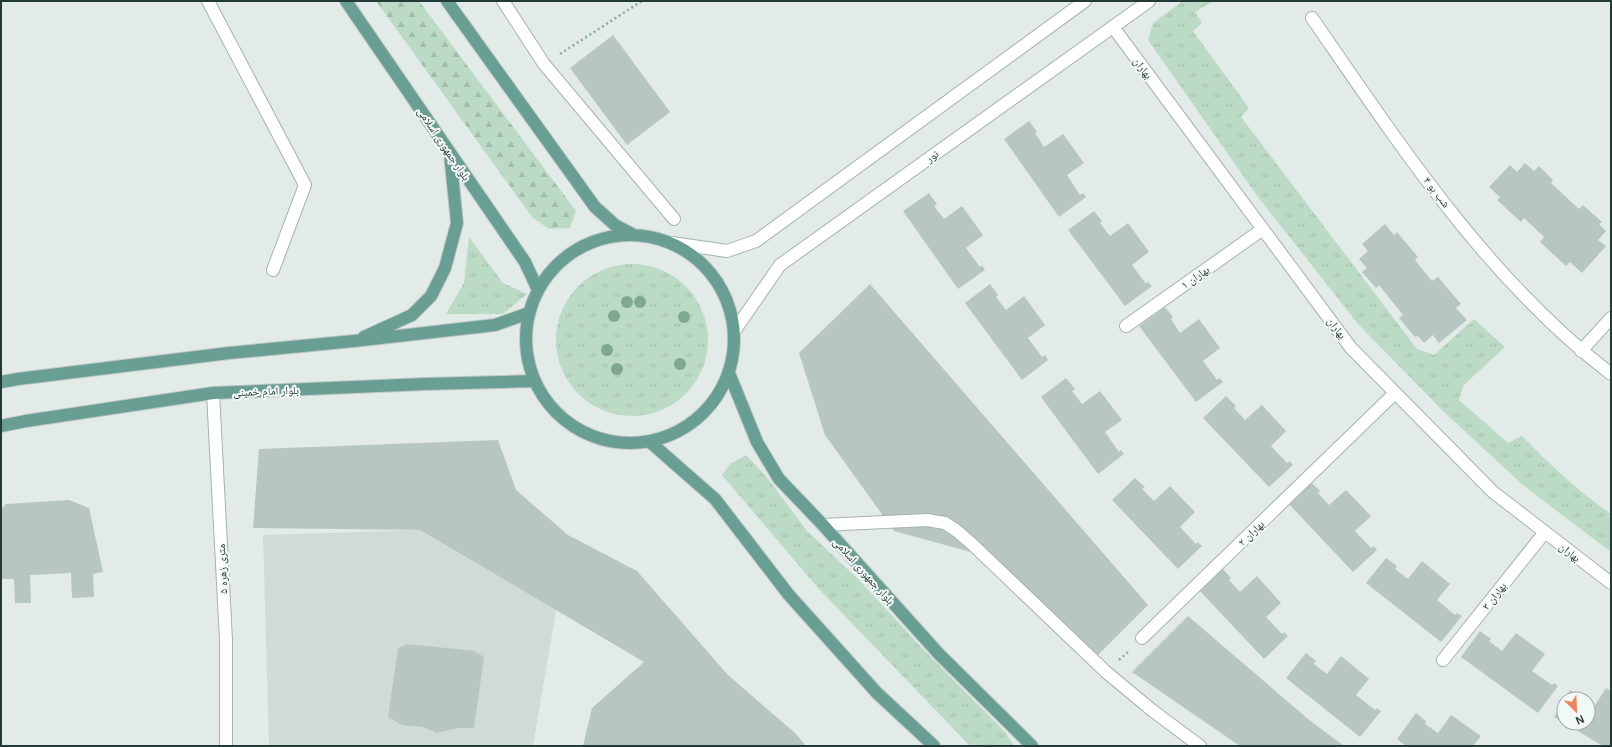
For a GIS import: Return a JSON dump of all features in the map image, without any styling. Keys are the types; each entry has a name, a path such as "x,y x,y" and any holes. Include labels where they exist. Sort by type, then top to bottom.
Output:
{"main road":[{"name":"بلوار جمهوری اسلامی","path":"346,1 525,262 538,290"},
{"path":"448,2 594,207 615,224 634,235"},
{"path":"354,341 412,315 431,296 445,268 457,223 450,153"},
{"path":"634,235 654,237 672,243 696,258 716,278 729,303 735,330 734,352 729,373 717,398 699,418 676,434 650,442 620,444 592,437 566,423 546,402 533,381 525,345 529,313 538,290 555,266 578,248 606,238 634,235"},
{"path":"1,382 214,355 495,325 529,313"},
{"name":"بلوار جمهوری اسلامی","path":"729,373 757,442 779,480 823,525 938,654 1032,746"},
{"name":"بلوار امام خمینی","path":"1,426 34,419 213,393 533,381"},
{"path":"650,442 715,499 789,595 877,693 934,746"}],"street":[{"path":"208,1 305,185 273,270"},
{"path":"503,1 544,64 674,219"},
{"path":"672,243 727,251 756,241 1085,1"},
{"name":"نور","path":"735,330 780,265 1149,1"},
{"name":"شب بو ۴","path":"1312,18 1402,147 1482,249 1520,291 1581,351 1611,374"},
{"name":"بهاران","path":"1113,27 1352,348 1493,492 1611,583"},
{"name":"بهاران ۱","path":"1126,326 1263,229"},
{"path":"1581,351 1611,318"},
{"name":"۵ متری زهره","path":"213,393 226,640 226,746"},
{"name":"بهاران ۲","path":"1142,638 1396,393"},
{"path":"823,525 927,520 945,523 972,544 1106,672 1153,711 1200,746"},
{"name":"بهاران ۳","path":"1443,660 1545,532"}],"path":[{"path":"544,64 642,1"},
{"path":"1106,672 1142,638"}],"shaded area":[{"path":"420,530 556,610 533,746 269,746 263,535"}],"green space":[{"path":"376,1 419,1 576,211 570,228 549,229 532,217"},
{"path":"1183,1 1213,1 1195,12 1202,23 1193,31 1249,108 1241,117 1417,349 1434,355 1474,319 1505,347 1463,386 1459,400 1508,443 1522,436 1565,477 1611,514 1611,552 1524,486 1443,411 1358,324 1258,197 1148,40 1153,23"},
{"path":"469,237 503,283 527,294 503,314 446,314 464,283"},
{"path":"625,264 639,264 654,267 668,273 686,286 699,304 705,318 708,340 705,362 699,376 686,394 668,407 654,413 639,416 625,416 610,413 596,407 584,399 573,388 565,376 559,362 556,347 556,333 559,318 565,304 573,292 584,281 596,273 610,267"},
{"path":"746,455 766,476 807,531 858,579 924,650 1006,733 1014,746 970,746 818,588 722,475 730,464"}],"building":[{"path":"613,35 670,112 627,145 570,68"},
{"path":"1029,121 1037,132 1035,133 1044,147 1063,134 1084,163 1067,175 1080,195 1083,193 1086,197 1059,217 1004,139"},
{"path":"1525,163 1534,171 1539,166 1553,180 1551,183 1579,209 1583,205 1602,222 1599,224 1606,231 1598,240 1606,246 1582,273 1570,262 1566,266 1540,242 1544,237 1524,218 1521,222 1497,200 1500,197 1489,187 1510,165 1517,172"},
{"path":"929,193 937,204 934,206 944,219 962,206 983,235 966,248 980,267 982,265 985,270 958,289 903,211"},
{"path":"1094,211 1102,221 1100,223 1110,236 1128,223 1149,252 1132,265 1146,284 1148,282 1152,286 1125,306 1068,230"},
{"path":"1385,224 1394,235 1397,232 1418,257 1415,260 1432,281 1438,277 1461,304 1456,308 1467,320 1439,343 1433,335 1424,343 1418,336 1415,337 1399,318 1403,315 1379,285 1376,288 1362,272 1367,268 1359,259 1368,251 1362,244"},
{"path":"870,284 1148,605 1094,659 978,554 894,531 825,435 799,353"},
{"path":"990,284 998,295 996,297 1006,310 1024,296 1045,325 1028,338 1042,357 1045,355 1048,360 1022,380 965,303"},
{"path":"1165,307 1173,317 1171,319 1180,333 1199,319 1220,348 1203,361 1217,380 1220,378 1223,382 1196,402 1139,326"},
{"path":"1066,378 1075,389 1072,391 1082,404 1100,391 1122,420 1105,432 1119,452 1121,450 1124,454 1098,474 1041,397"},
{"path":"1226,396 1236,406 1234,408 1245,420 1262,405 1286,431 1271,446 1287,463 1290,461 1293,465 1269,487 1203,418"},
{"path":"498,440 516,490 568,535 637,571 728,675 795,733 806,746 583,746 592,708 644,662 420,530 253,528 259,449"},
{"path":"1135,478 1145,487 1142,489 1154,501 1170,486 1195,512 1180,527 1196,544 1198,542 1202,546 1178,569 1112,500"},
{"path":"1311,482 1320,491 1318,493 1329,505 1346,490 1371,516 1355,531 1371,548 1374,546 1377,550 1353,572 1288,503"},
{"path":"69,500 89,508 103,572 93,574 94,597 72,598 71,573 30,575 31,603 15,603 14,579 1,579 1,509 6,504"},
{"path":"1386,558 1397,566 1395,569 1408,579 1422,561 1450,584 1437,600 1455,615 1457,613 1462,616 1441,642 1366,583"},
{"path":"1222,568 1231,578 1229,580 1240,592 1257,576 1281,603 1266,617 1282,634 1284,632 1288,636 1264,659 1199,590"},
{"path":"1188,616 1308,719 1344,746 1240,746 1132,672"},
{"path":"1480,631 1491,639 1489,641 1502,651 1516,633 1545,654 1532,671 1552,685 1554,683 1558,686 1538,713 1461,657"},
{"path":"408,644 474,651 484,657 474,728 458,728 437,733 423,727 402,725 388,717 398,648"},
{"path":"1306,653 1316,661 1314,664 1327,674 1341,656 1369,679 1356,695 1375,710 1377,708 1381,711 1360,737 1286,678"},
{"path":"1606,688 1611,691 1611,746 1603,746 1578,731 1596,731 1596,704"},
{"path":"1416,713 1426,721 1425,724 1438,733 1451,715 1481,736 1473,746 1406,746 1397,739"}]}
